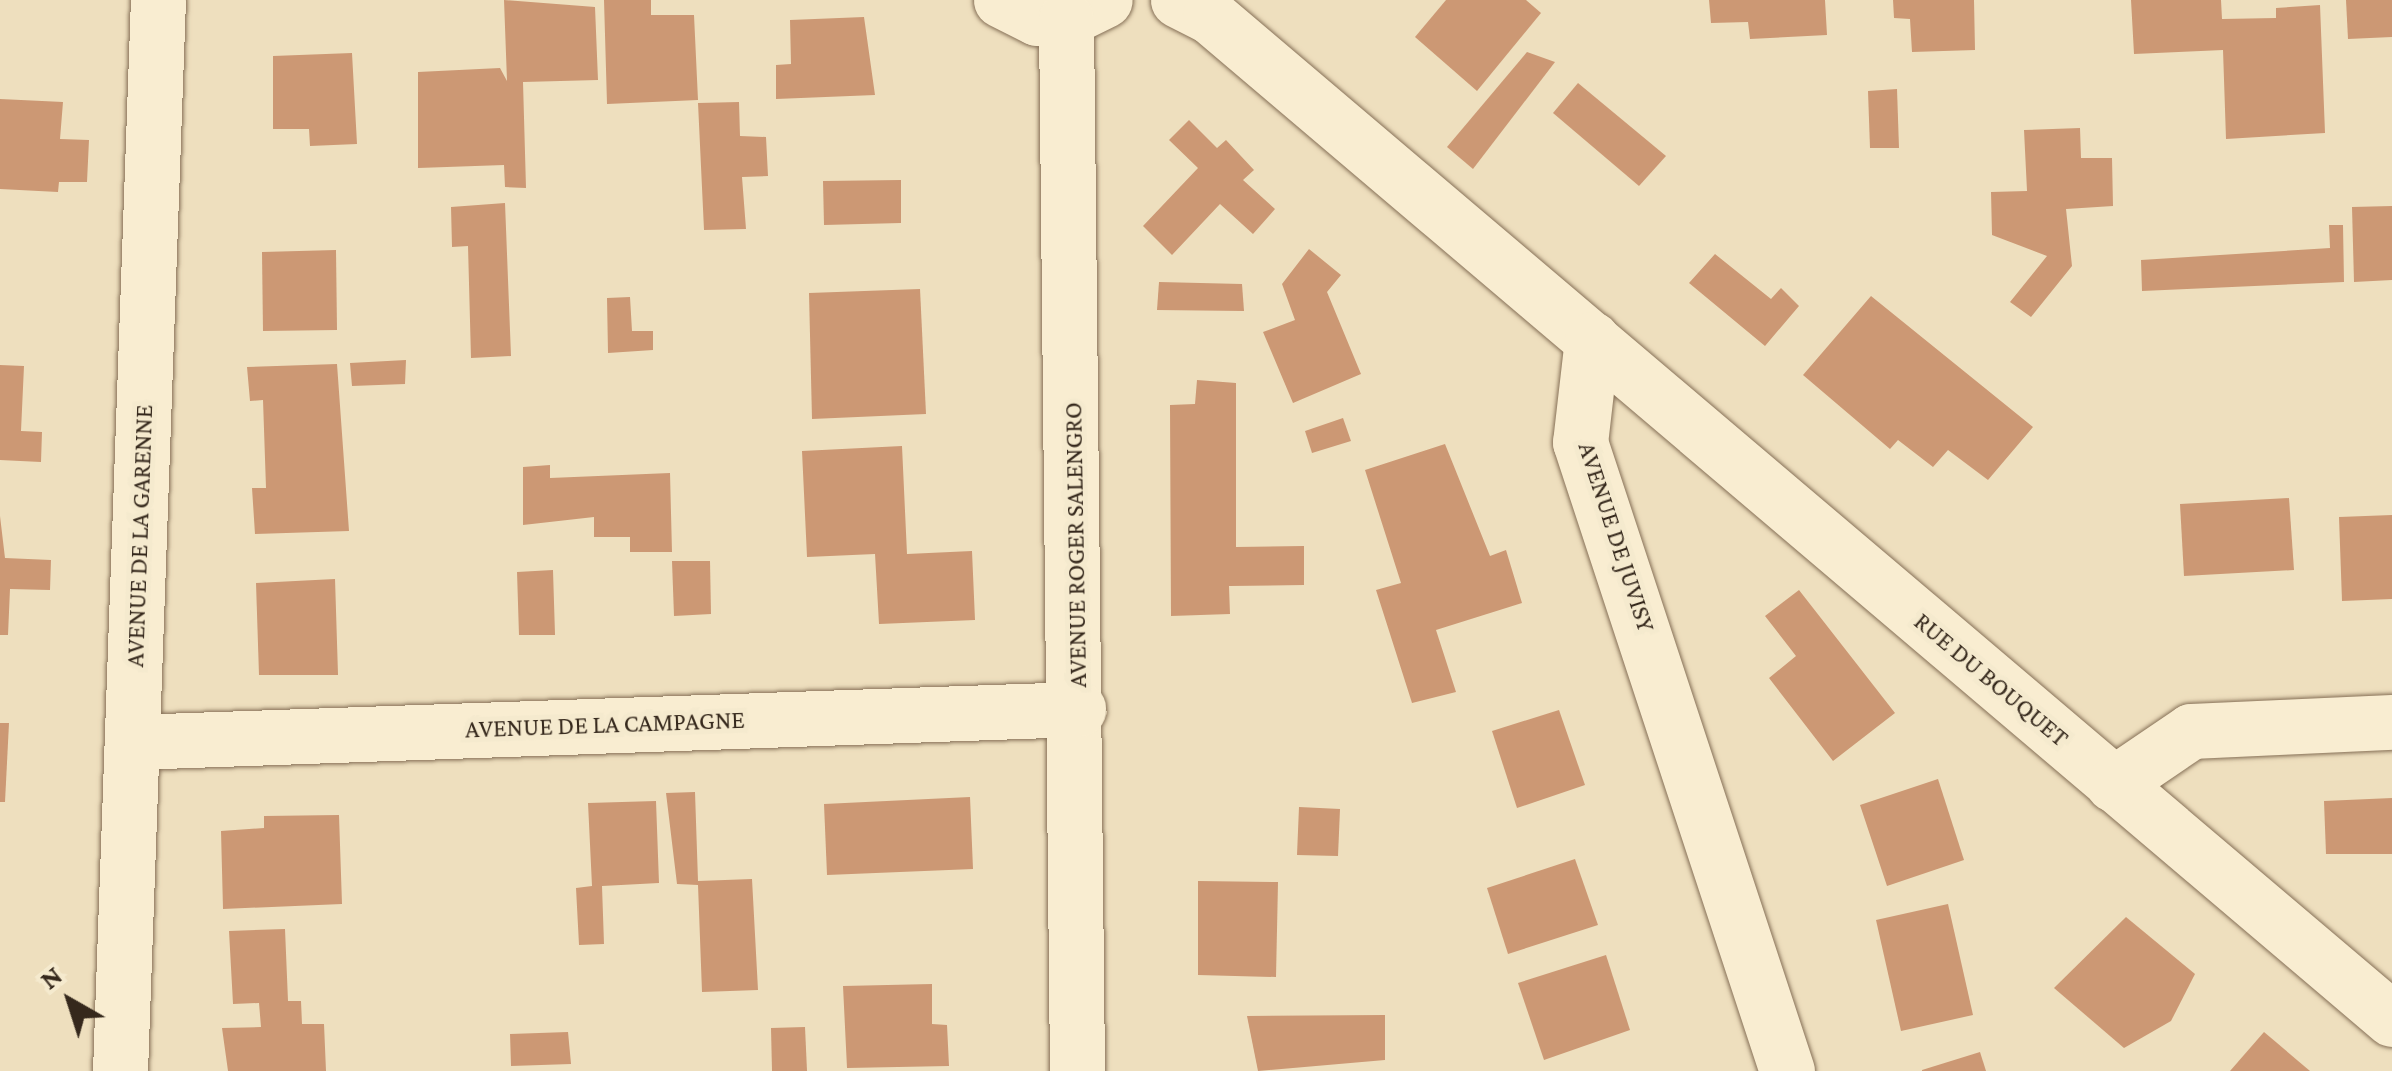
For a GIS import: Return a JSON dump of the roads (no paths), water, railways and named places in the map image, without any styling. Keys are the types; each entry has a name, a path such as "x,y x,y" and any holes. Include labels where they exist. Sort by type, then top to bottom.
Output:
{"street":[{"name":"AVENUE DE LA GARENNE","path":"120,1071 158,0"},
{"path":"1001,0 1085,9"},
{"path":"1178,0 1210,16 1592,339"},
{"name":"AVENUE ROGER SALENGRO","path":"1076,1071 1085,9"},
{"name":"RUE DU BOUQUET","path":"1592,339 2392,1019"},
{"name":"AVENUE DE JUVISY","path":"1592,339 1580,442 1787,1071"},
{"name":"AVENUE DE LA CAMPAGNE","path":"133,742 1078,709"},
{"path":"2113,784 2191,731 2392,722"}]}
